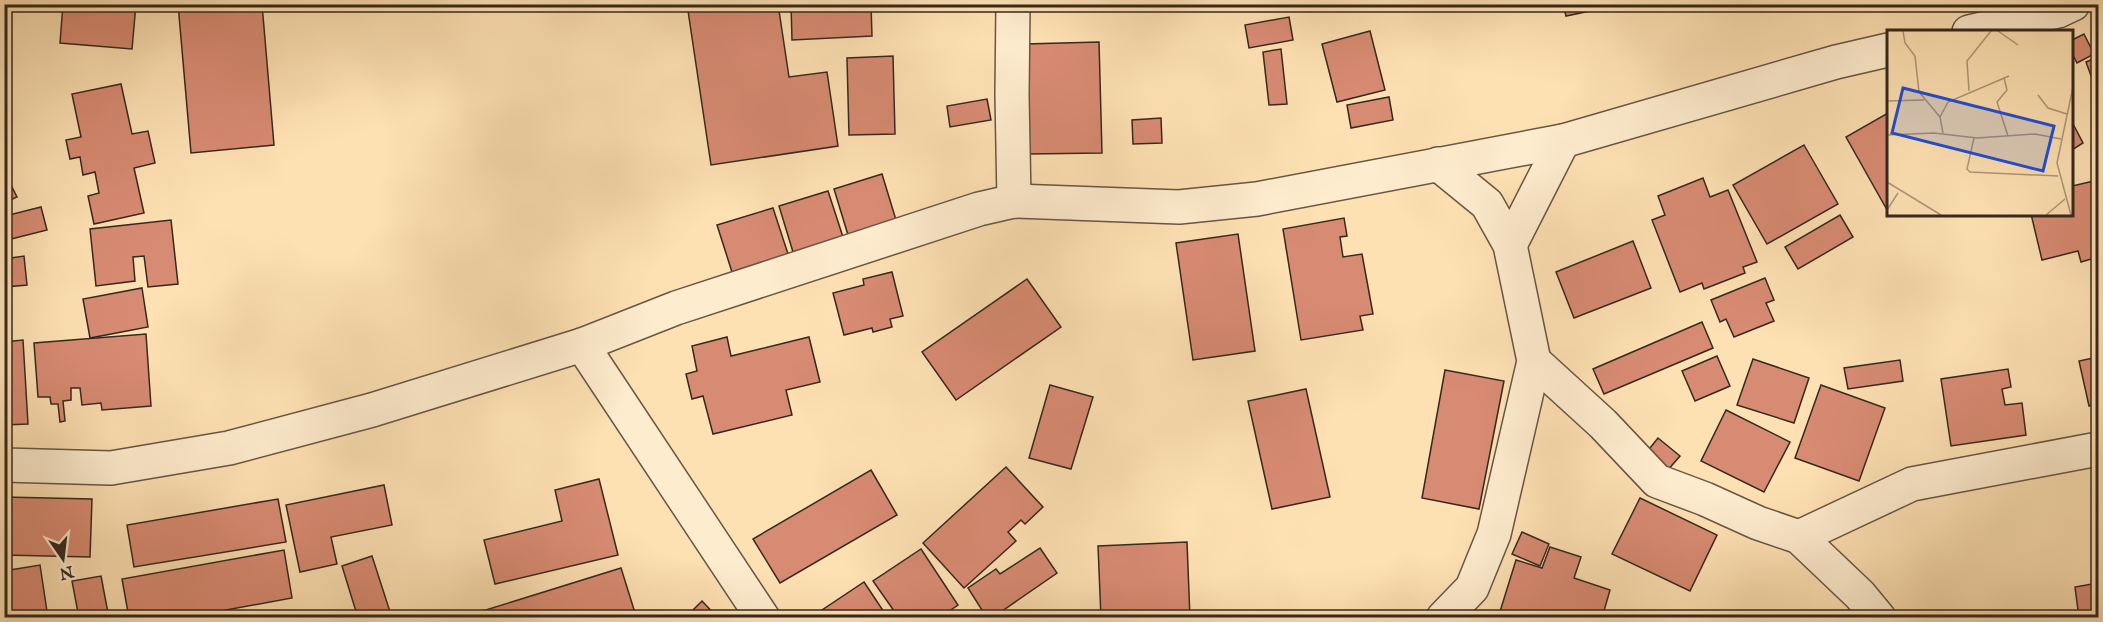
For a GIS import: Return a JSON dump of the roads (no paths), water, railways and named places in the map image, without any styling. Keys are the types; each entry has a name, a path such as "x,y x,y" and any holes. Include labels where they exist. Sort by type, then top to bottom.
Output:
{"street":[{"path":"1013,4 1014,201"},
{"path":"1977,30 2058,11 2073,4"},
{"path":"10,463 111,468 229,448 372,410 582,345 688,304 979,209 1014,201 1179,207 1257,199 1563,141 1836,62 1887,50"},
{"path":"1510,245 1563,141"},
{"path":"1438,164 1486,204 1510,245 1534,361 1494,534 1472,588 1443,618"},
{"path":"582,345 763,618"},
{"path":"1534,361 1603,424 1657,481 1705,499 1758,523 1799,537 1860,595 1879,618"},
{"path":"1799,537 1912,484 2098,449"}]}
